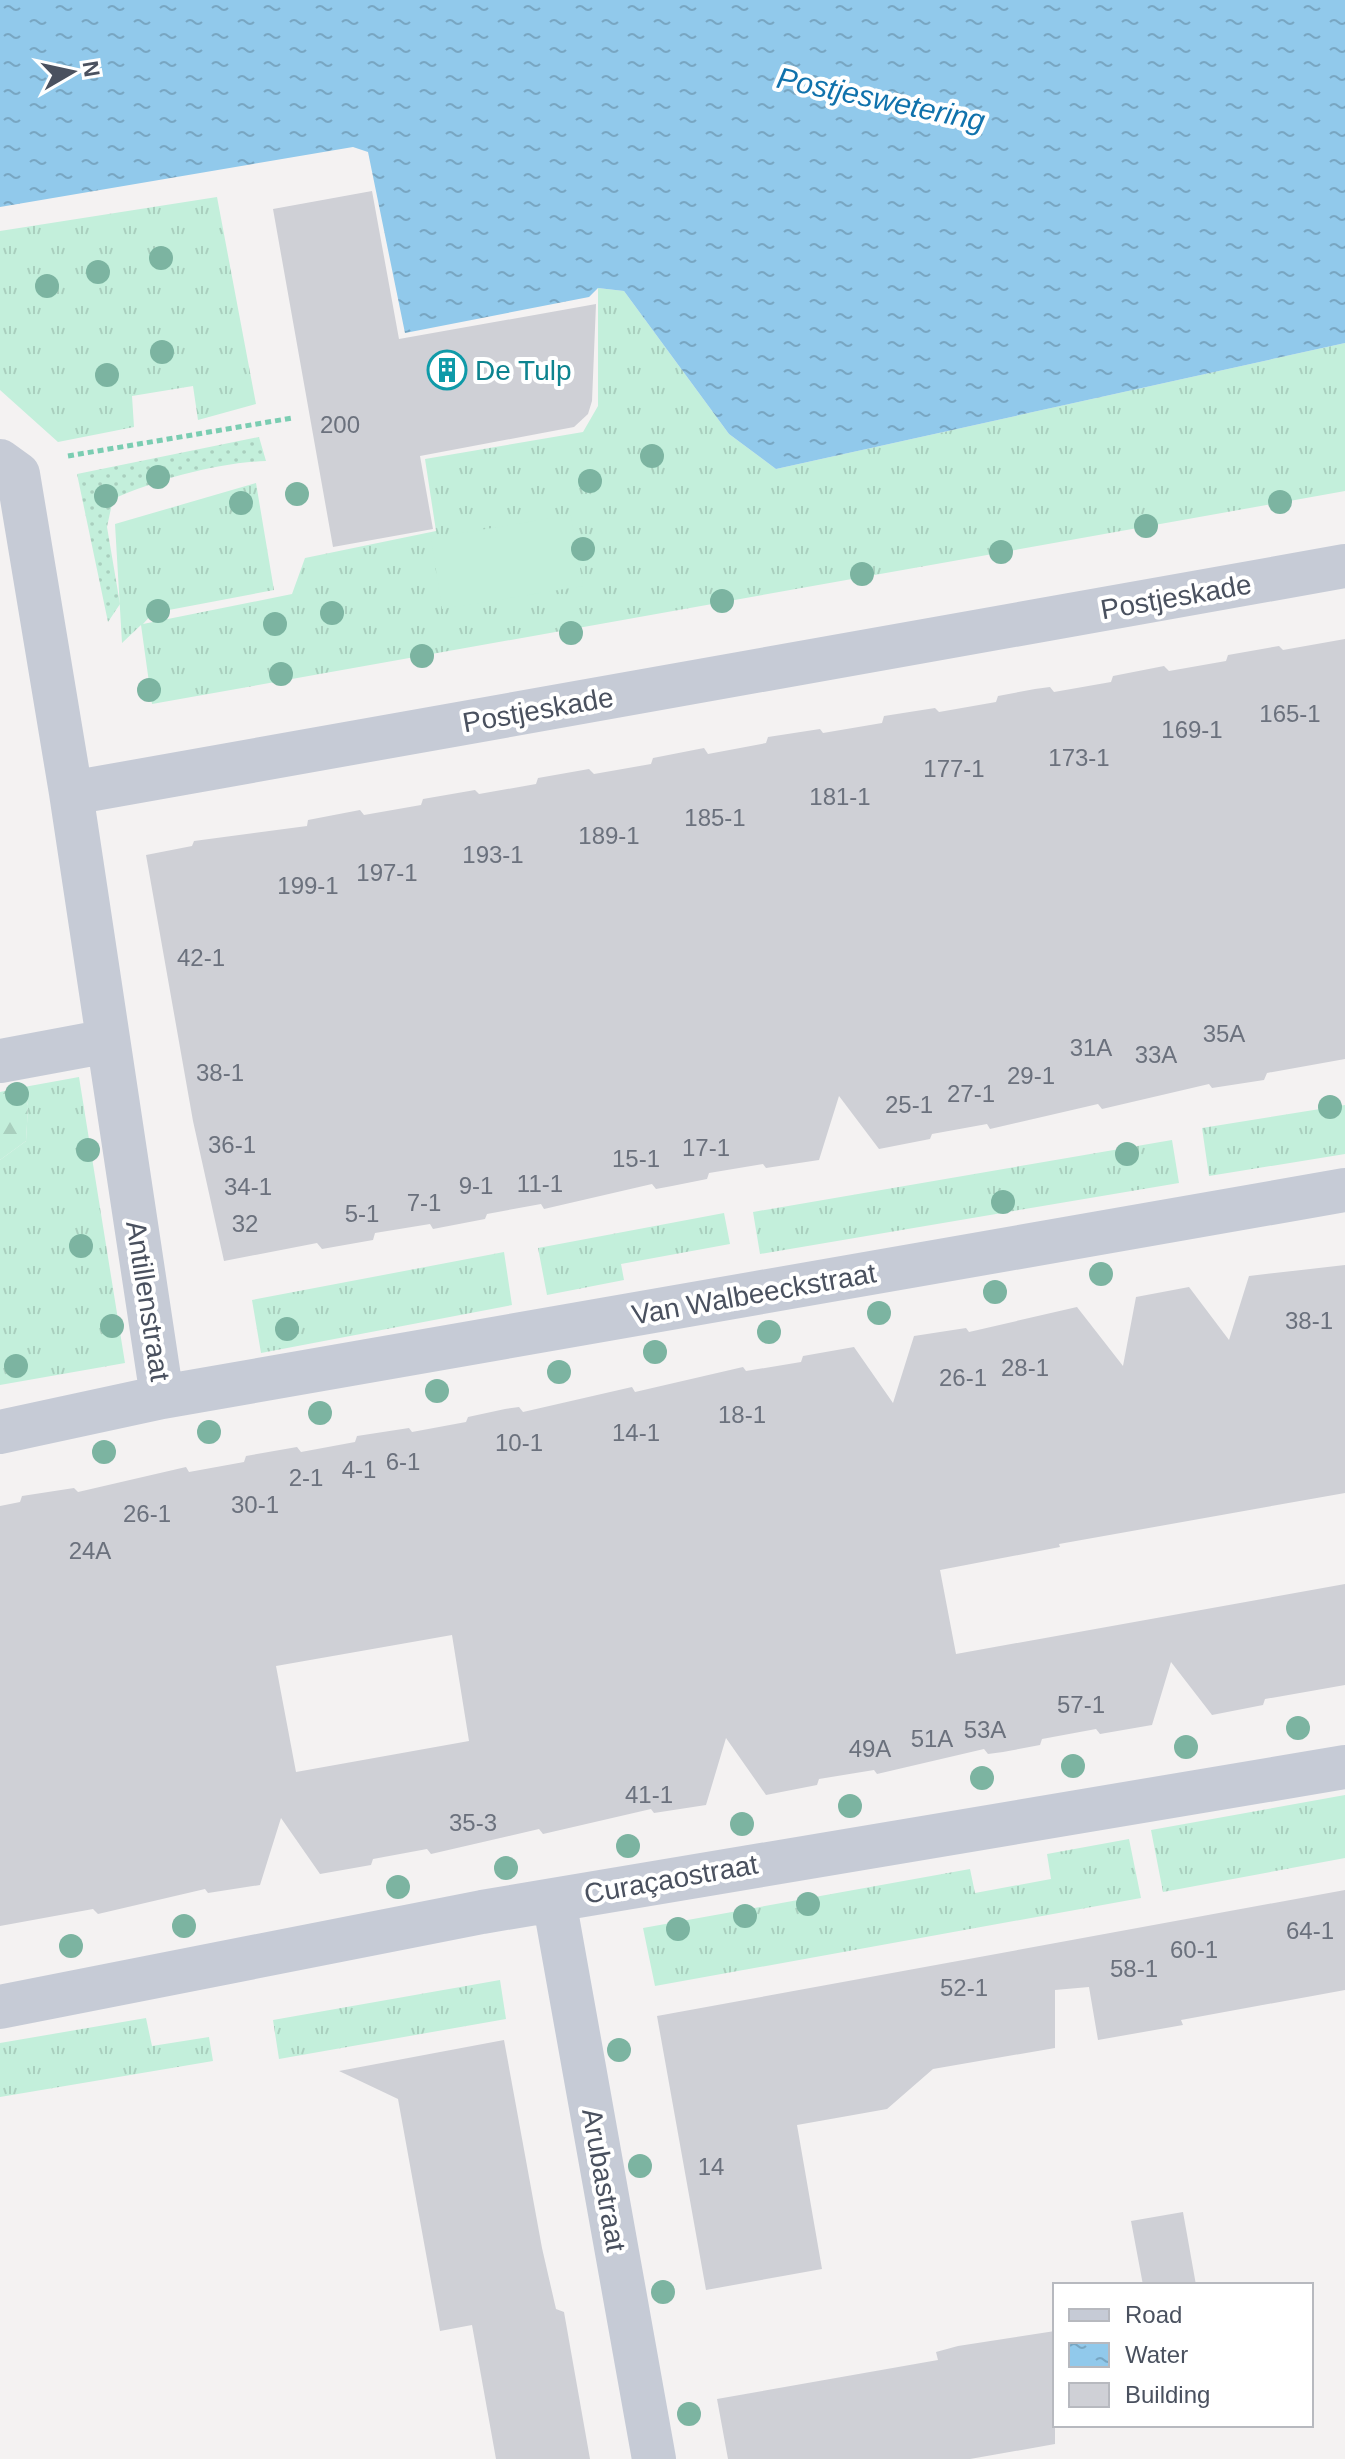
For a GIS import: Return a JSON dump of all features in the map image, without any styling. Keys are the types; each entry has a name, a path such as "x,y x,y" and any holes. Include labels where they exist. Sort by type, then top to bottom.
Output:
{"street":[{"path":"9,467 71,793"},
{"name":"Postjeskade","path":"71,793 1345,566"},
{"name":"Antillenstraat","path":"0,1432 162,1397 71,793"},
{"path":"0,1061 108,1041"},
{"name":"Van Walbeeckstraat","path":"162,1397 1345,1190"},
{"name":"Curaçaostraat","path":"0,2007 554,1900 1345,1767"},
{"name":"Arubastraat","path":"554,1900 654,2459"}],"path":[{"path":"9,467 292,418"}],"green space":[{"path":"217,197 256,404 198,420 193,386 132,396 134,427 58,442 0,390 0,231"},
{"path":"598,288 624,291 729,434 776,469 1345,343 1345,491 152,704 141,625 122,643 115,524 256,483 274,590 153,613 143,624 292,594 305,558 436,531 425,459 583,432 598,406"},
{"path":"259,437 266,461 188,473 113,499 107,527 120,604 108,622 77,474"},
{"path":"571,515 583,586 442,609 431,538"},
{"path":"79,1077 125,1363 0,1385 0,1160 26,1141 28,1106 24,1087"},
{"path":"24,1087 28,1106 26,1141 0,1160 0,1092"},
{"path":"1345,1105 1345,1154 1209,1176 1202,1128"},
{"path":"1172,1140 1179,1183 760,1254 753,1212"},
{"path":"724,1213 730,1244 621,1264 624,1280 547,1295 538,1248"},
{"path":"504,1252 512,1305 261,1353 252,1300"},
{"path":"1345,1795 1345,1858 1163,1892 1151,1830"},
{"path":"1129,1839 1141,1898 655,1986 643,1928 970,1869 975,1893 1051,1879 1047,1854"},
{"path":"500,1980 506,2019 279,2059 273,2020"},
{"path":"146,2018 152,2046 209,2037 213,2061 0,2097 0,2043"}],"water":[{"name":"Postjeswetering","path":"0,0 1345,0 1345,343 776,469 729,434 624,291 598,288 589,297 405,333 368,152 353,147 0,207"}],"building":[{"name":"De Tulp","path":"372,191 399,339 596,304 592,401 588,414 574,427 420,456 433,529 333,547 273,209"},
{"path":"1345,639 1345,1059 1267,1073 1264,1080 1212,1088 1209,1084 1102,1109 1098,1104 990,1129 987,1124 932,1134 930,1139 879,1149 839,1096 819,1160 766,1168 763,1164 709,1173 707,1179 656,1189 652,1184 544,1209 541,1204 487,1214 485,1219 433,1229 430,1224 375,1233 373,1240 322,1249 317,1243 224,1261 193,1121 146,855 192,846 194,841 307,826 308,820 360,810 364,815 421,805 423,799 475,790 479,794 536,784 538,778 589,769 594,774 651,764 653,758 704,748 708,754 766,743 768,737 820,729 823,733 882,723 884,716 935,708 939,712 996,702 998,696 1035,689 1050,687 1054,692 1111,682 1113,676 1164,666 1169,671 1226,661 1228,655 1279,646 1283,650"},
{"path":"1345,1265 1345,1493 1059,1544 1060,1547 940,1570 956,1654 1345,1584 1345,1685 1265,1699 1263,1705 1212,1715 1171,1662 1152,1725 1100,1734 1096,1729 1042,1739 1040,1745 1003,1752 988,1754 984,1749 877,1774 874,1770 819,1779 817,1785 766,1795 726,1738 706,1805 654,1813 651,1809 543,1834 539,1829 431,1854 427,1849 373,1859 371,1865 320,1874 281,1818 260,1885 208,1893 205,1889 98,1914 93,1909 0,1926 0,1506 20,1502 22,1496 74,1488 78,1492 186,1467 189,1472 244,1462 246,1456 297,1447 301,1452 355,1442 357,1436 409,1428 412,1432 466,1422 468,1417 505,1409 519,1407 523,1412 632,1387 635,1392 743,1367 746,1371 801,1362 803,1356 854,1347 893,1403 914,1336 966,1328 969,1332 1077,1307 1123,1366 1136,1297 1189,1287 1229,1340 1249,1276","holes":["452,1635 469,1741 296,1772 276,1666"]},
{"path":"1345,1890 1345,1990 1181,2020 1183,2025 1098,2040 1089,1987 1055,1990 1055,2048 933,2069 887,2109 797,2125 822,2269 706,2290 657,2016"},
{"path":"504,2040 542,2248 556,2309 564,2312 590,2459 496,2459 472,2325 440,2331 398,2099 339,2071"},
{"path":"1183,2212 1196,2283 1143,2283 1131,2221"},
{"path":"1053,2331 1055,2444 970,2459 728,2459 717,2399 938,2360 936,2352"}],"place":[{"name":"De Tulp","path":"447,370"}]}
